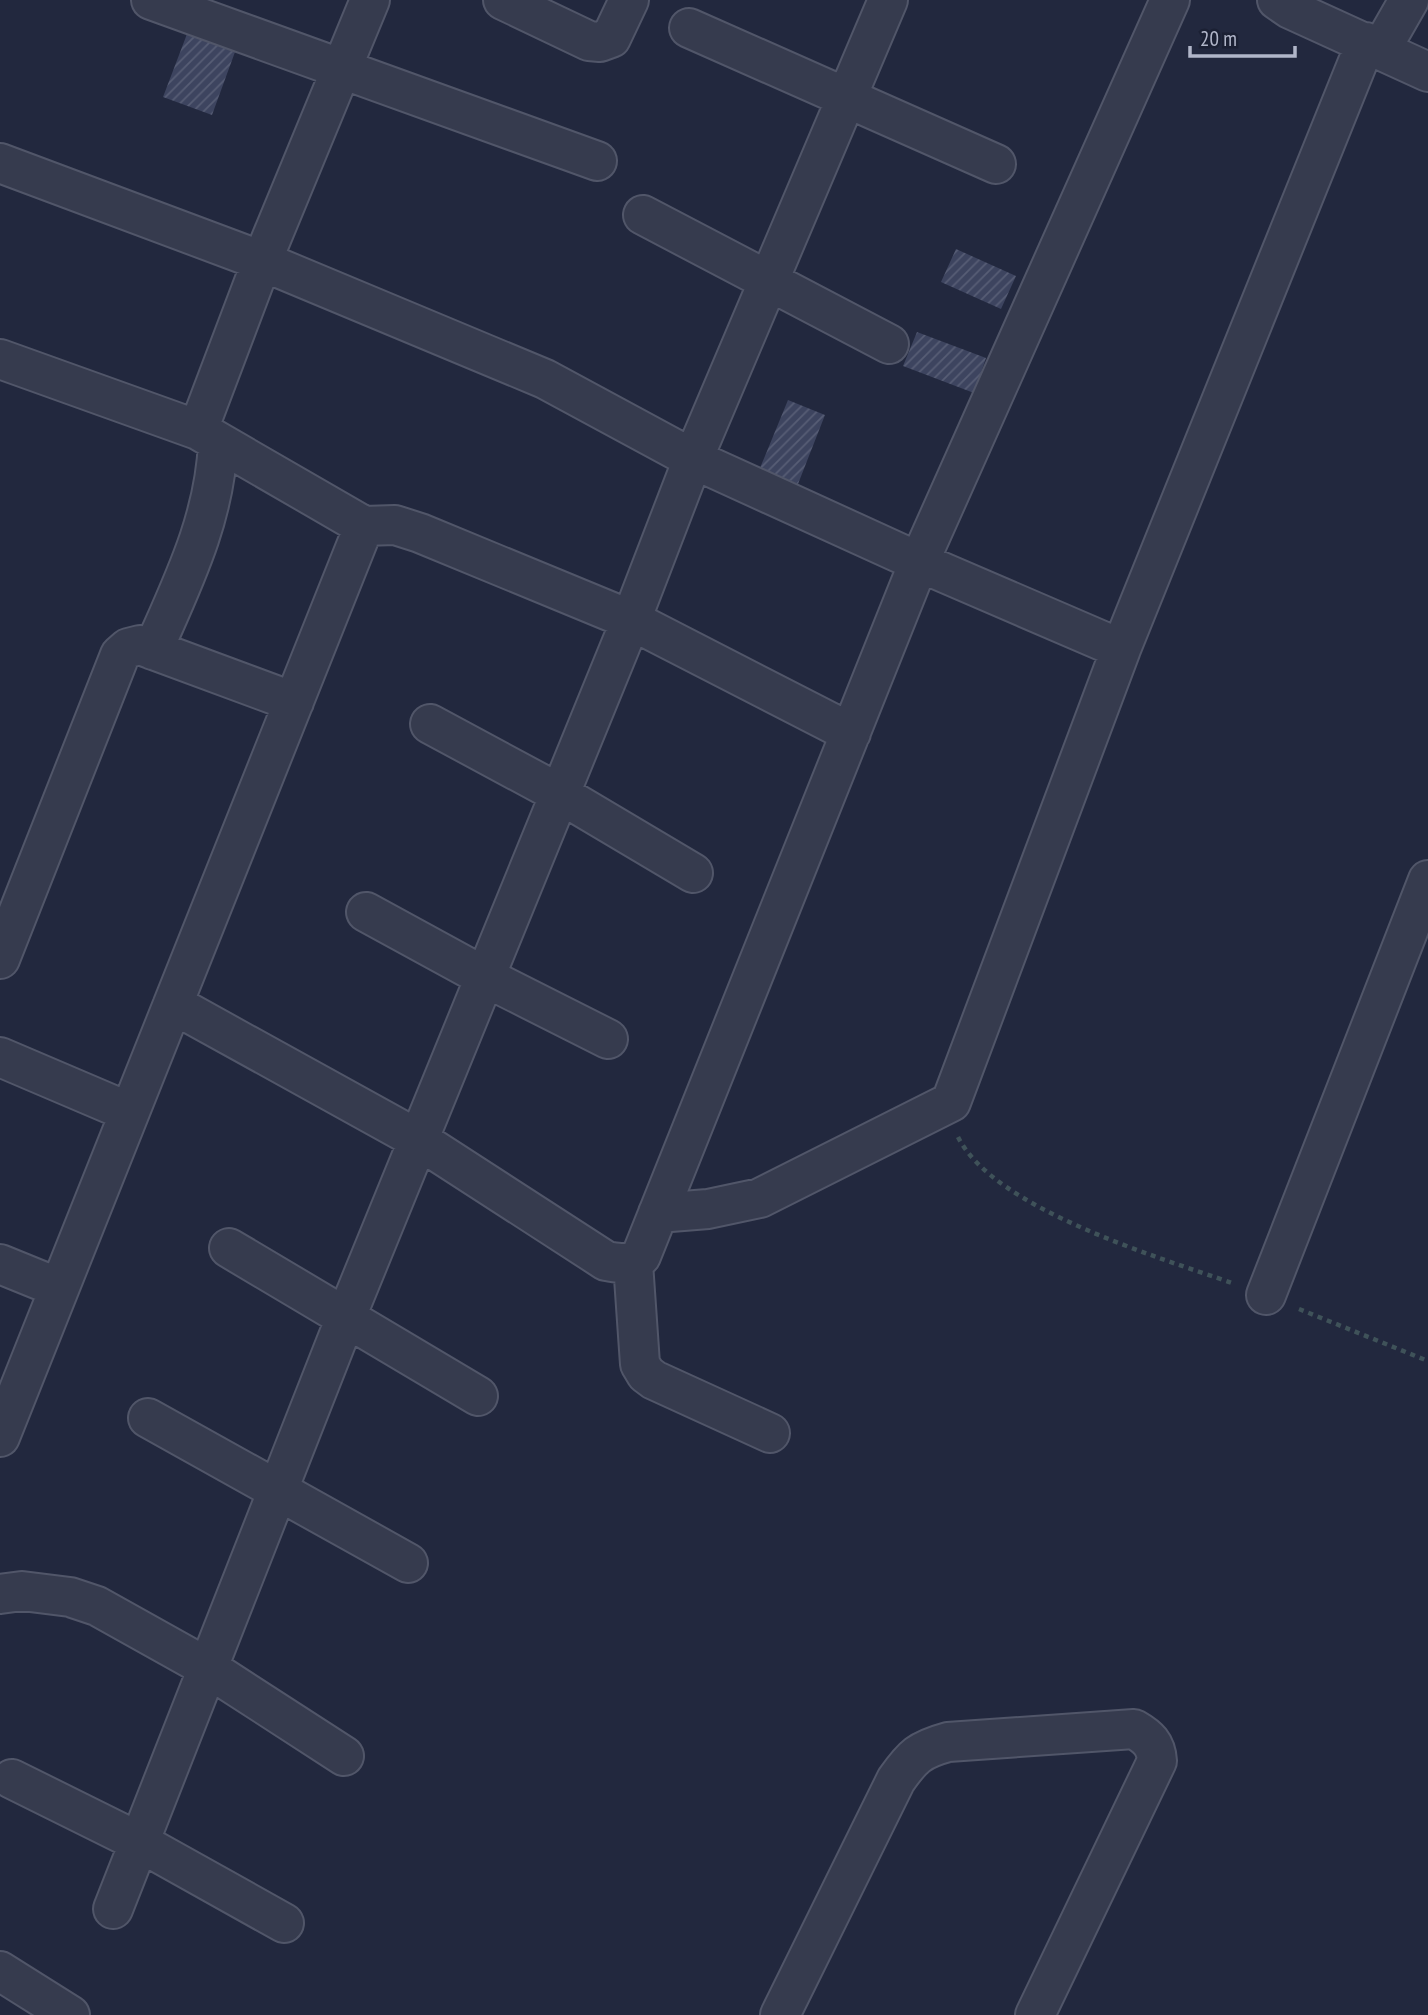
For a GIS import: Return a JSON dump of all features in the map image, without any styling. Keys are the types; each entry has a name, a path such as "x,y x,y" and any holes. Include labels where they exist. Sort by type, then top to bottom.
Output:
{"street":[{"path":"151,0 597,161"},
{"path":"153,650 195,557 206,522 217,472 208,436 262,261 370,0"},
{"path":"503,0 589,41 600,42 611,38 629,0"},
{"path":"113,1909 346,1317 631,620 693,459 888,0"},
{"path":"173,1004 419,1140 606,1261 634,1263 641,1256 919,562 1170,0"},
{"path":"1277,0 1290,9 1428,72"},
{"path":"658,1213 708,1209 760,1198 951,1102 1121,649 1374,46 1409,0"},
{"path":"689,28 996,164"},
{"path":"0,163 262,261 545,379 693,459 919,562 1121,649"},
{"path":"643,215 889,344"},
{"path":"0,359 208,436 364,526 395,525 420,533 631,620 851,733"},
{"path":"0,1437 364,526"},
{"path":"0,959 120,655 128,648 140,645 293,702"},
{"path":"430,724 560,794 693,873"},
{"path":"1266,1295 1428,880"},
{"path":"366,912 485,977 608,1039"},
{"path":"0,1057 129,1112"},
{"path":"229,1248 478,1396"},
{"path":"634,1263 640,1364 646,1374 770,1433"},
{"path":"0,1264 59,1288"},
{"path":"148,1418 408,1563"},
{"path":"0,1594 22,1591 70,1597 97,1606 208,1668 344,1756"},
{"path":"780,2015 896,1780 913,1757 926,1748 948,1742 1134,1729 1148,1737 1157,1750 1157,1761 1034,2015"},
{"path":"12,1779 139,1842 284,1923"},
{"path":"0,1971 70,2015"}],"path":[{"path":"951,1102 954,1128 963,1147 989,1174 1026,1199 1099,1237 1266,1295 1428,1361"}],"building":[{"path":"187,34 235,52 212,115 163,97"},
{"path":"956,249 1016,276 1001,309 941,282"},
{"path":"917,332 986,358 974,393 903,366"},
{"path":"788,400 825,415 798,484 760,468"}]}
